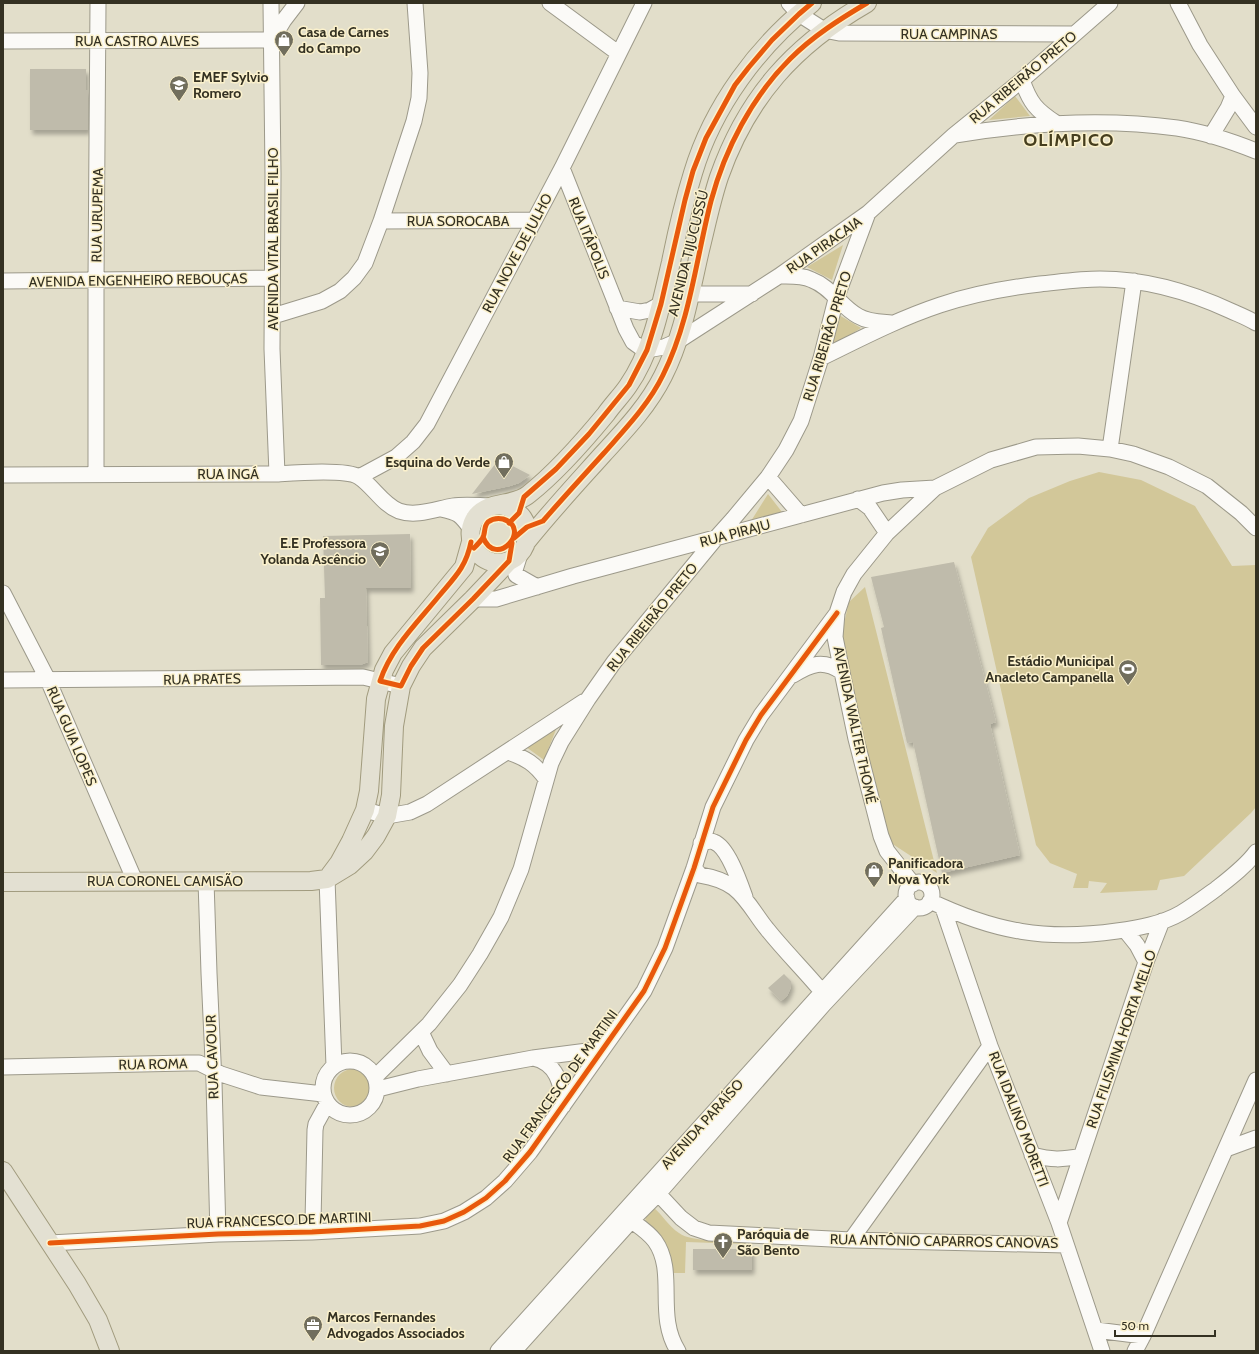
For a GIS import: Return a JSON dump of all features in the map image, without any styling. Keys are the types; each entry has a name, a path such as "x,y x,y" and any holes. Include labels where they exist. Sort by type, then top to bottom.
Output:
{"main road":[{"name":"AVENIDA TIJUCUSSÚ","path":"327,879 350,865 364,852 376,836 387,816 391,795 394,726 401,686 411,666 423,648 518,552 647,403 664,374 678,341 712,201 731,147 750,111 776,75 790,59 824,30 867,3"},
{"name":"AVENIDA TIJUCUSSÚ","path":"327,879 351,841 365,810 369,791 376,699 384,670 393,653 464,567 477,516 487,508 528,495 556,469 589,434 629,385 647,350 661,304 693,171 706,138 728,97 749,67 800,7"},
{"path":"471,535 477,552 486,559 498,563 518,552 527,527 520,515 512,509 497,506"},
{"name":"RUA CORONEL CAMISÃO","path":"3,882 295,882 327,879"},
{"path":"3,1171 98,1320 110,1351"}],"street":[{"name":"RUA URUPEMA","path":"96,475 98,3"},
{"name":"AVENIDA VITAL BRASIL FILHO","path":"271,3 272,349 277,474"},
{"path":"272,40 284,20 297,3"},
{"path":"273,316 322,301 340,291 354,278 365,263 382,221 414,121 420,73 415,3"},
{"path":"550,3 618,53"},
{"name":"RUA NOVE DE JULHO","path":"359,477 396,457 413,442 427,424 562,168 644,3"},
{"name":"RUA RIBEIRÃO PRETO","path":"376,1083 429,1024 460,985 501,917 521,869 546,779 555,753 588,699 614,662 768,477 786,450 801,421 821,358 836,299 868,213 954,135 1022,80 1110,3"},
{"path":"1178,3 1200,45 1233,96 1256,127"},
{"path":"800,7 824,30"},
{"name":"RUA CAMPINAS","path":"824,30 858,34 1074,34"},
{"name":"RUA CASTRO ALVES","path":"3,41 272,40"},
{"path":"1022,80 1026,93 1033,104 1042,114 1056,123"},
{"path":"1211,136 1228,108 1233,96"},
{"path":"954,135 995,128 1056,123 1121,124 1178,128 1211,136 1256,151"},
{"name":"RUA ITÁPOLIS","path":"562,168 626,329 633,342 647,350"},
{"name":"RUA PIRACAIA","path":"647,350 664,347 678,341 779,276 868,213"},
{"name":"RUA SOROCABA","path":"382,221 534,220"},
{"name":"RUA PIRACAIA","path":"779,276 795,276 812,280 823,286 847,309 859,317 891,324"},
{"name":"AVENIDA ENGENHEIRO REBOUÇAS","path":"3,281 272,278"},
{"path":"821,358 891,324 939,305 971,295 1005,288 1069,281 1101,279 1134,281 1165,286 1210,301 1256,323"},
{"path":"1110,449 1134,281"},
{"path":"617,308 640,312 650,310 668,300 690,294 752,294"},
{"name":"AVENIDA WALTER THOMÉ","path":"913,884 887,851 881,836 856,739 835,637 837,613 844,592 854,574 887,532 935,488 991,460 1036,447 1078,446 1110,449 1133,454 1169,467 1207,486 1241,513 1256,528"},
{"name":"RUA INGÁ","path":"3,475 277,474 320,472 350,474 359,477"},
{"path":"359,477 388,503 398,510 410,513 465,505 497,506"},
{"path":"768,477 801,516"},
{"name":"RUA PIRAJU","path":"473,599 496,599 573,576 801,516 858,499 902,490 935,488"},
{"path":"858,499 870,508 887,532"},
{"path":"440,509 456,512 463,518 471,535"},
{"path":"518,552 515,570 516,575 537,587"},
{"name":"RUA GUIA LOPES","path":"3,593 48,680 135,881"},
{"name":"RUA FRANCESCO DE MARTINI","path":"50,1243 218,1234 312,1232 420,1226 444,1221 464,1212 486,1198 505,1180 530,1152 644,991 665,948 694,868 713,807 746,740 761,715 837,613"},
{"name":"RUA FRANCESCO DE MARTINI","path":"790,677 807,667 820,664 830,665 842,672"},
{"name":"RUA PRATES","path":"3,680 363,677 401,686"},
{"path":"365,810 387,816 410,812 428,804 588,699"},
{"path":"508,752 520,756 530,762 546,779"},
{"path":"702,843 708,841 714,842 723,849 736,874 747,902"},
{"path":"913,884 907,890 911,902 924,907 937,905 984,923 1014,930 1038,934 1071,936 1125,930 1162,921 1180,914 1199,902 1228,879 1256,852"},
{"path":"694,868 700,875 711,876 734,888 747,902 766,928 826,995"},
{"path":"327,879 334,1066"},
{"name":"RUA CAVOUR","path":"206,881 218,1234"},
{"name":"RUA IDALINO MORETTI","path":"913,884 921,882 928,886 937,905 1059,1223 1102,1351"},
{"name":"AVENIDA PARAÍSO","path":"498,1351 654,1188 911,902"},
{"name":"RUA FILISMINA HORTA MELLO","path":"1059,1223 1146,962 1162,921"},
{"path":"1125,930 1138,945 1146,962"},
{"path":"421,1032 430,1051 447,1074"},
{"path":"851,1240 990,1046"},
{"path":"376,1083 418,1079 533,1058 603,1049"},
{"path":"533,1058 542,1060 549,1065 556,1075 562,1090 563,1106"},
{"path":"313,1222 315,1130 325,1099 323,1083 327,1073 334,1066 343,1062 353,1061 362,1063 370,1069 376,1083 376,1098 370,1106 362,1112 353,1115 343,1115 334,1111 325,1099"},
{"name":"RUA ROMA","path":"3,1066 199,1063 230,1077 261,1087 325,1099"},
{"path":"1135,1351 1226,1149 1252,1104 1256,1080"},
{"path":"1226,1149 1256,1138"},
{"path":"1032,1155 1051,1160 1064,1160 1081,1156"},
{"name":"RUA ANTÔNIO CAPARROS CANOVAS","path":"654,1188 681,1218 694,1228 709,1233 851,1240 1066,1245"},
{"path":"627,1217 654,1240 662,1253 665,1268 665,1304 667,1324 672,1342 678,1351"},
{"name":"AVENIDA PARAÍSO","path":"514,1351 627,1217"},
{"path":"1096,1330 1143,1336"}],"shaded area":[{"path":"1015,96 1030,116 989,120"},
{"path":"843,245 832,280 807,267"},
{"path":"839,315 861,328 831,347"},
{"name":"Estádio Municipal Anacleto Campanella","path":"1099,472 1141,480 1195,506 1232,566 1256,565 1256,807 1184,876 1160,880 1157,890 1100,893 1107,883 1089,881 1088,888 1073,888 1077,874 1050,863 1036,845 971,557 988,528 1029,498 1070,481"},
{"path":"768,494 782,512 751,521"},
{"path":"865,587 937,873 891,843 858,724 842,632 849,602"},
{"path":"557,727 544,760 526,747"},
{"path":"349,1069 357,1069 367,1074 371,1081 371,1095 367,1102 357,1107 349,1107 339,1102 337,1099 334,1092 334,1084 339,1074 342,1072"},
{"path":"653,1207 672,1227 685,1236 702,1240 749,1241 745,1244 686,1242 685,1273 673,1273 672,1266 666,1252 645,1222 647,1212"}],"building":[{"path":"30,69 86,69 86,90 88,90 88,130 30,130"},
{"name":"Esquina do Verde","path":"499,459 530,475 519,483 510,486 472,494"},
{"path":"410,534 411,588 366,588 368,662 360,665 321,665 320,598 325,598 323,536"},
{"path":"954,562 996,722 990,724 1020,855 942,873 913,742 907,743 881,628 884,627 871,577"},
{"path":"784,974 791,981 791,987 787,996 781,1001 768,988"},
{"name":"Paróquia de São Bento","path":"693,1249 752,1249 752,1270 693,1270"}],"cycle path":[{"path":"509,523 519,513 524,497 556,469 589,434 629,385 647,350 661,304 693,171 706,138 735,85 749,67 772,40 812,3"},
{"path":"514,538 527,527 543,521 629,425 657,386 680,333 692,290 711,201 717,182 732,143 752,107 776,74 790,59 827,28 867,3"},
{"path":"474,548 482,539 486,524 491,520 503,519 511,524 514,530 513,537 509,544 503,548 496,549 489,546 483,537"},
{"path":"471,542 463,565 398,647 380,681 401,686 411,666 423,648 509,561 512,543"},
{"path":"50,1243 218,1234 312,1232 420,1226 444,1221 464,1212 486,1198 505,1181 530,1152 644,991 665,948 694,868 713,807 746,740 761,715 837,613"}],"place":[{"name":"Casa de Carnes do Campo","path":"284,57"},
{"name":"EMEF Sylvio Romero","path":"179,102"},
{"name":"Esquina do Verde","path":"504,479"},
{"name":"E.E Professora Yolanda Ascêncio","path":"380,568"},
{"name":"Estádio Municipal Anacleto Campanella","path":"1128,686"},
{"name":"Panificadora Nova York","path":"874,888"},
{"name":"Paróquia de São Bento","path":"723,1259"},
{"name":"Marcos Fernandes Advogados Associados","path":"313,1342"}],"district":[{"name":"OLÍMPICO","path":"1069,140"}]}
